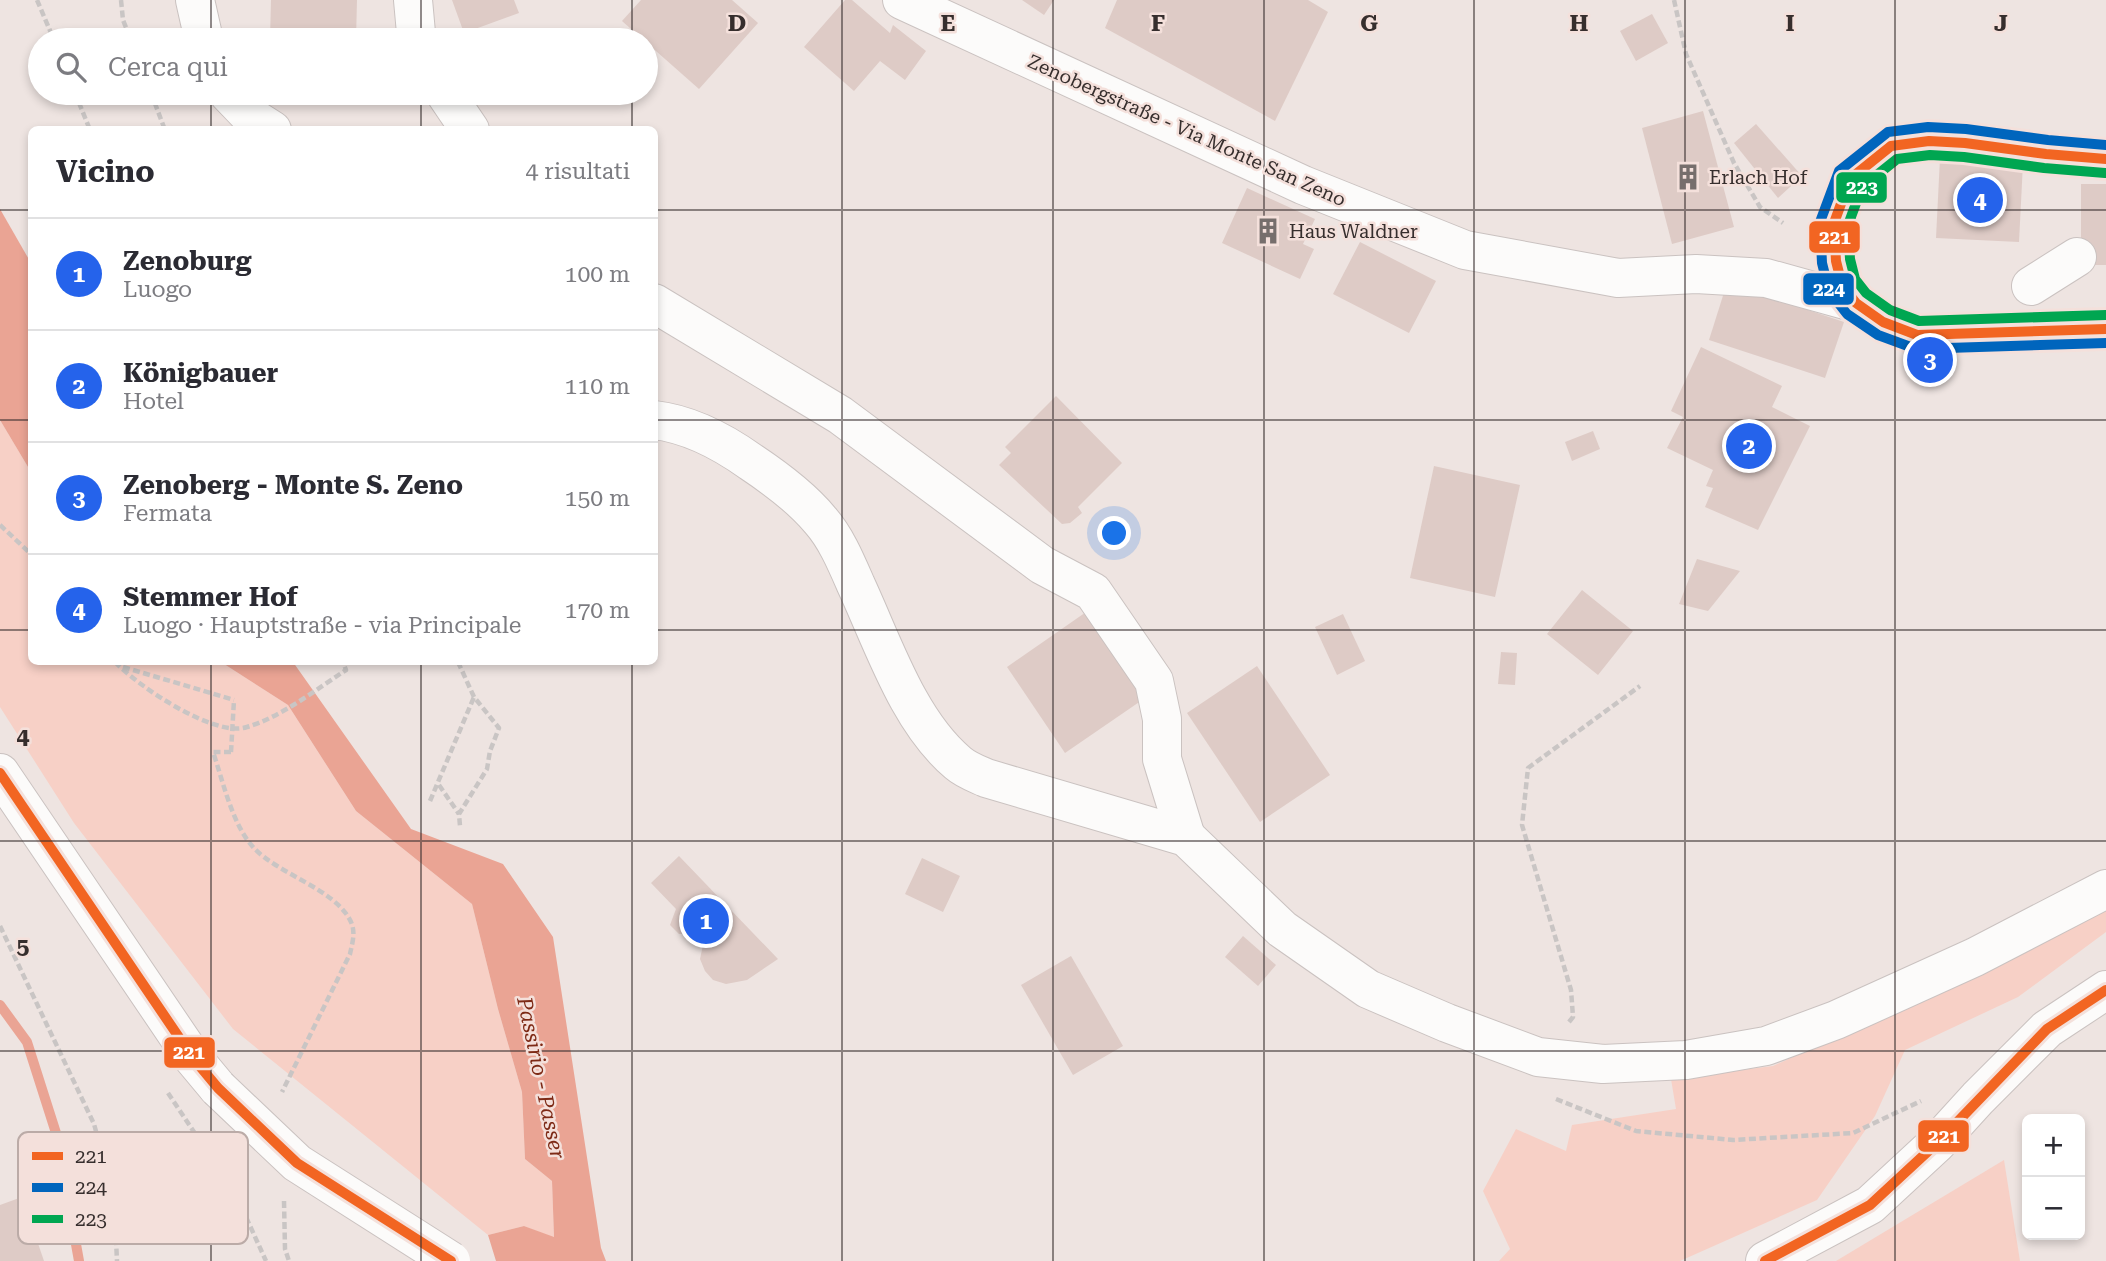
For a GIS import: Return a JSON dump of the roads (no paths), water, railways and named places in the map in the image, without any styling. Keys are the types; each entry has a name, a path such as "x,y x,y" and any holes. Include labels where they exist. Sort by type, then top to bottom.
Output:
{"street":[{"path":"195,0 201,28"},
{"path":"412,0 415,28"},
{"name":"Zenobergstraße - Via Monte San Zeno","path":"902,0 1303,185 1465,250 1618,278 1696,274 1766,278 1856,303"},
{"path":"239,105 266,126"},
{"path":"453,105 467,126"},
{"path":"2106,159 2046,154 1965,142 1929,141 1891,146 1850,179 1834,223 1836,261 1842,285 1856,303 1883,322 1917,335 2106,329"},
{"path":"2031,286 2077,257"},
{"path":"658,305 840,415 1042,565 1093,592 1154,681 1161,719 1162,759 1186,837"},
{"path":"658,421 677,423 736,451 779,481 821,520 841,550 897,675 919,716 937,744 961,765 986,778 1186,837 1282,929 1368,989 1447,1023 1538,1057 1603,1064 1686,1060 1766,1046 1836,1020 1975,957 2106,889"},
{"path":"0,773 193,1058 218,1088 297,1163 451,1261"},
{"path":"1766,1261 1870,1205 1937,1143 2047,1029 2106,990"}],"water":[{"path":"0,209 28,258 28,467 0,420"},
{"name":"Passirio - Passer","path":"226,665 295,665 411,829 503,864 553,937 601,1248 606,1261 496,1261 488,1235 524,1226 554,1237 552,1181 525,1159 522,1092 472,904 356,811 288,705"}],"waterway":[{"path":"0,1005 27,1042 56,1132"},
{"path":"76,1244 79,1261"}],"place":[{"name":"Erlach Hof","path":"1688,177"},
{"name":"Stemmer Hof","path":"1980,200"},
{"name":"Haus Waldner","path":"1268,231"},
{"name":"Zenoberg - Monte S. Zeno","path":"1930,360"},
{"name":"Königbauer","path":"1749,446"},
{"name":"Zenoburg","path":"706,921"}]}
